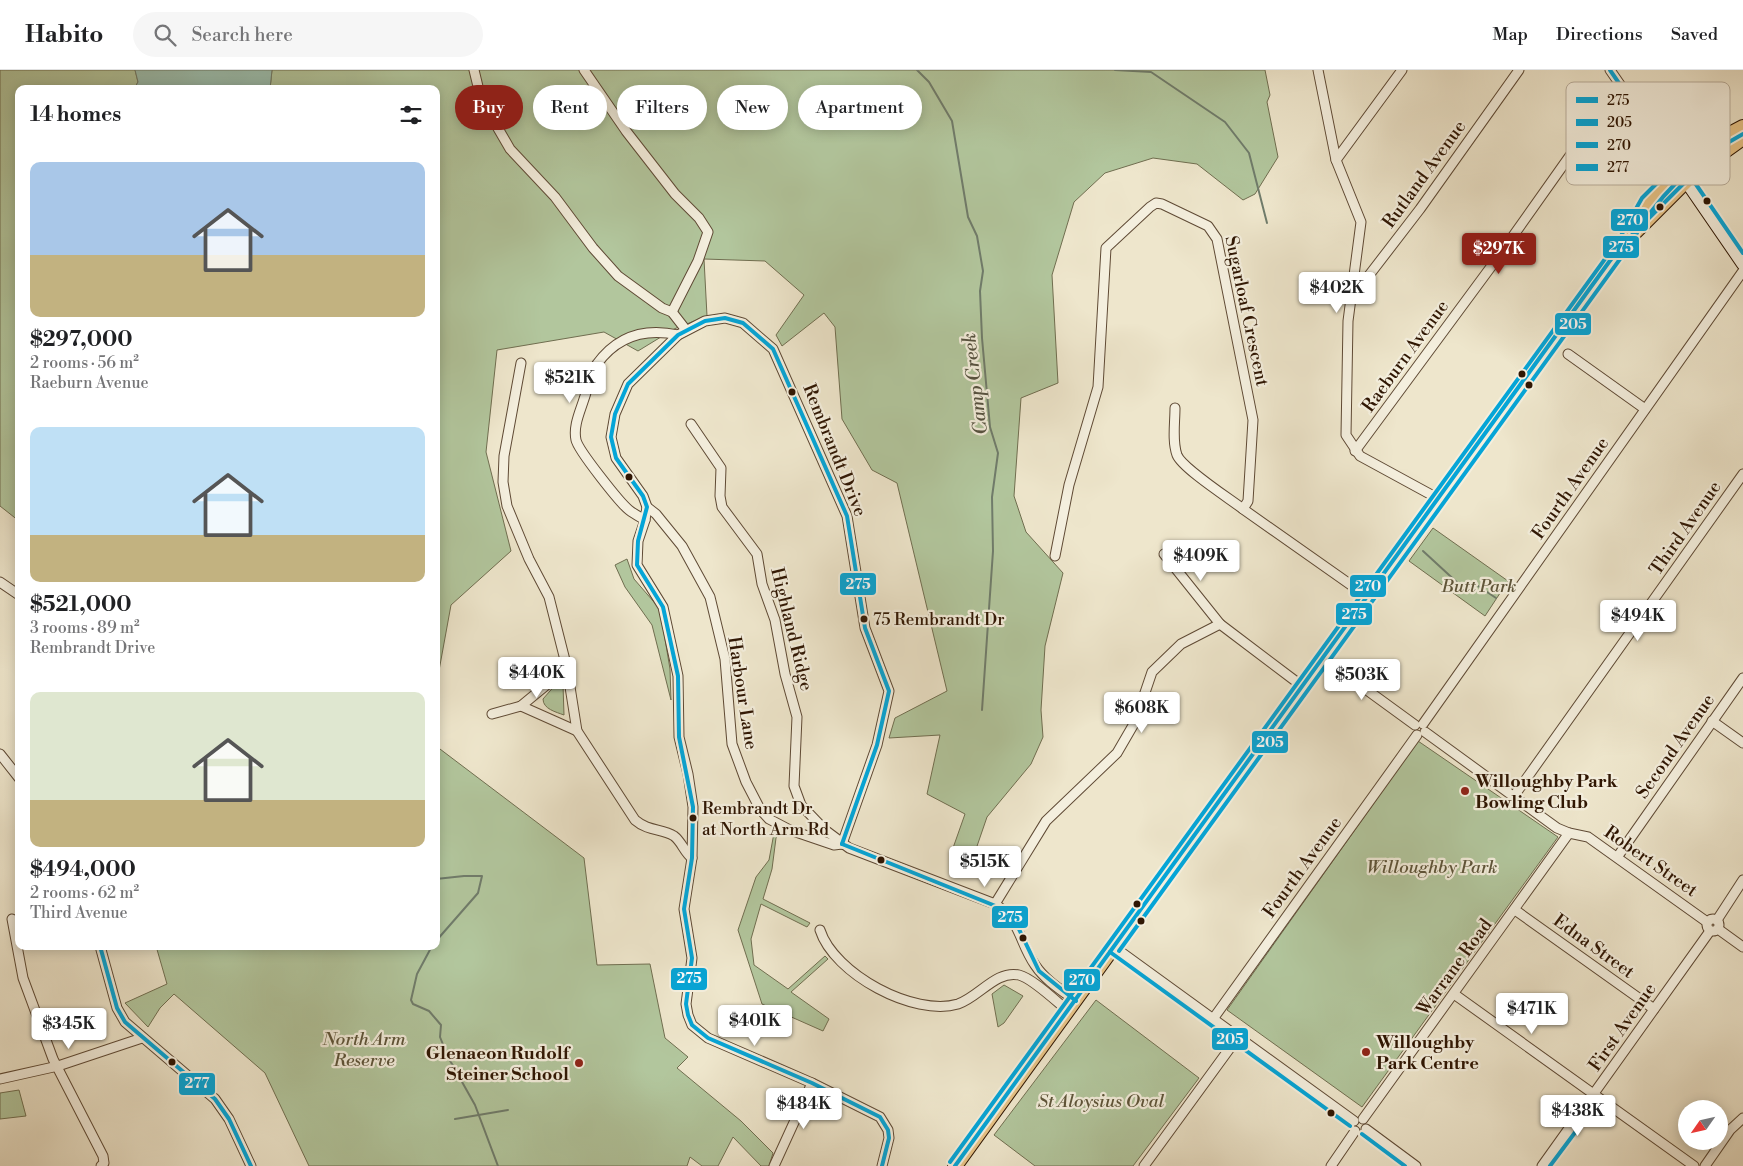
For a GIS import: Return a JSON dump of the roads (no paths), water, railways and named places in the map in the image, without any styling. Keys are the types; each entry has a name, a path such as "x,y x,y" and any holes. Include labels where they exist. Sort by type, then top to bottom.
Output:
{"main road":[{"path":"1730,137 1743,127"},
{"path":"1730,147 1743,138"},
{"path":"955,1166 1623,244 1647,202 1669,185"},
{"path":"1689,185 1743,264"}],"street":[{"path":"474,70 481,99 510,149 555,197 593,248 618,276 662,308 672,312 682,333"},
{"path":"584,70 626,131 675,194 699,218 708,232 698,262 672,312"},
{"path":"1318,70 1336,160 1361,222 1351,292 1346,428 1348,441 1355,451 1366,460 1439,499"},
{"path":"1336,160 1402,70"},
{"name":"Rutland Avenue","path":"1351,292 1360,287 1420,209 1519,70"},
{"path":"1610,70 1618,82"},
{"name":"Raeburn Avenue","path":"1355,451 1566,161"},
{"name":"Sugarloaf Crescent","path":"1055,556 1068,485 1098,387 1106,248 1156,203 1178,210 1208,226 1218,239 1253,420 1248,501 1243,509"},
{"name":"Fourth Avenue","path":"1213,1019 1743,271"},
{"name":"Rembrandt Drive","path":"647,507 643,496 616,458 612,449 612,427 621,396 628,384 682,333 705,322 725,318 743,323 773,349 847,516 865,628 889,691 877,745 842,844"},
{"path":"646,520 628,509 581,453 576,440 575,427 592,373 612,349 632,335 659,331 682,333"},
{"path":"1568,354 1645,409"},
{"path":"522,363 504,456 503,482 507,506 529,559 549,597 567,668 577,731 634,820 643,827 674,836 692,858"},
{"path":"1175,408 1174,438 1177,457 1243,509 1368,597"},
{"name":"Highland Ridge","path":"691,424 721,468 720,496 722,507 757,554 762,584 775,620 785,674 797,717 794,777 797,796 807,813 842,844"},
{"name":"Third Avenue","path":"1514,796 1743,474"},
{"path":"647,507 646,520 638,541 637,565 663,607 678,676 678,737 688,774 693,807 692,858 684,909 684,919 692,946 686,1004 692,1025 708,1038 812,1084 880,1117 888,1130 889,1138 882,1166"},
{"name":"Harbour Lane","path":"647,507 656,514 682,546 710,598 725,659 732,744 746,782 760,809 769,819 790,830 834,845 842,844"},
{"path":"1164,554 1220,624 1302,686"},
{"path":"0,582 15,592"},
{"path":"995,904 1046,821 1117,753 1136,722 1152,672 1180,644 1220,624"},
{"name":"Robert Street","path":"1323,658 1557,828 1569,834 1588,837 1618,856 1743,947"},
{"path":"492,714 521,706 567,668"},
{"name":"Second Avenue","path":"1618,856 1743,678"},
{"path":"521,706 577,731"},
{"path":"1712,721 1743,743"},
{"path":"0,754 15,773"},
{"name":"Warrane Road","path":"1364,1119 1569,834"},
{"path":"842,844 995,904 1003,909 1016,924 1039,971 1072,1006"},
{"name":"First Avenue","path":"1542,1166 1595,1094 1743,880"},
{"name":"Edna Street","path":"1516,910 1654,1009"},
{"path":"12,919 15,935"},
{"path":"820,930 830,950 844,965 862,979 894,996 937,1006 958,1004 969,999 998,979 1008,975 1020,975 1072,1006"},
{"path":"1114,947 1354,1120"},
{"path":"18,950 23,978 58,1066 103,1156 104,1163 101,1166"},
{"path":"101,950 117,1008 125,1022 215,1099 229,1120 251,1166"},
{"path":"1454,994 1694,1166"},
{"path":"1144,1166 1238,1037"},
{"path":"0,1079 58,1066 142,1038"},
{"path":"774,1166 812,1084"},
{"path":"1354,1120 1357,1118 1364,1119 1367,1125 1366,1129"},
{"path":"1705,1166 1730,1130 1743,1118"},
{"path":"1354,1120 1352,1127 1355,1131"},
{"path":"1355,1131 1362,1132 1366,1129"},
{"path":"1366,1129 1416,1166"},
{"path":"1331,1166 1355,1131"}],"waterway":[{"name":"Camp Creek","path":"917,70 929,82 952,121 968,217 977,236 983,271 980,291 982,338 990,427 998,453 992,497 993,551 982,710"},
{"path":"1115,70 1151,72 1225,122 1249,153 1267,223"},
{"path":"1423,551 1461,586 1475,584 1496,598"},
{"path":"440,879 482,876 478,893 440,936"},
{"path":"430,950 417,974 411,1000 413,1004 429,1011 441,1025 440,1037 448,1057 475,1105 498,1166"},
{"path":"455,1119 508,1110"}],"place":[{"name":"75 Rembrandt Dr","path":"864,619"},
{"name":"Willoughby Park Bowling Club","path":"1465,791"},
{"name":"Rembrandt Dr at North Arm Rd","path":"693,818"},
{"name":"Willoughby Park Centre","path":"1366,1052"},
{"name":"Glenaeon Rudolf Steiner School","path":"579,1063"}],"park label":[{"name":"Butt Park","path":"1479,586"},
{"name":"Willoughby Park","path":"1432,867"},
{"name":"North Arm Reserve","path":"364,1050"},
{"name":"St Aloysius Oval","path":"1101,1101"}]}
